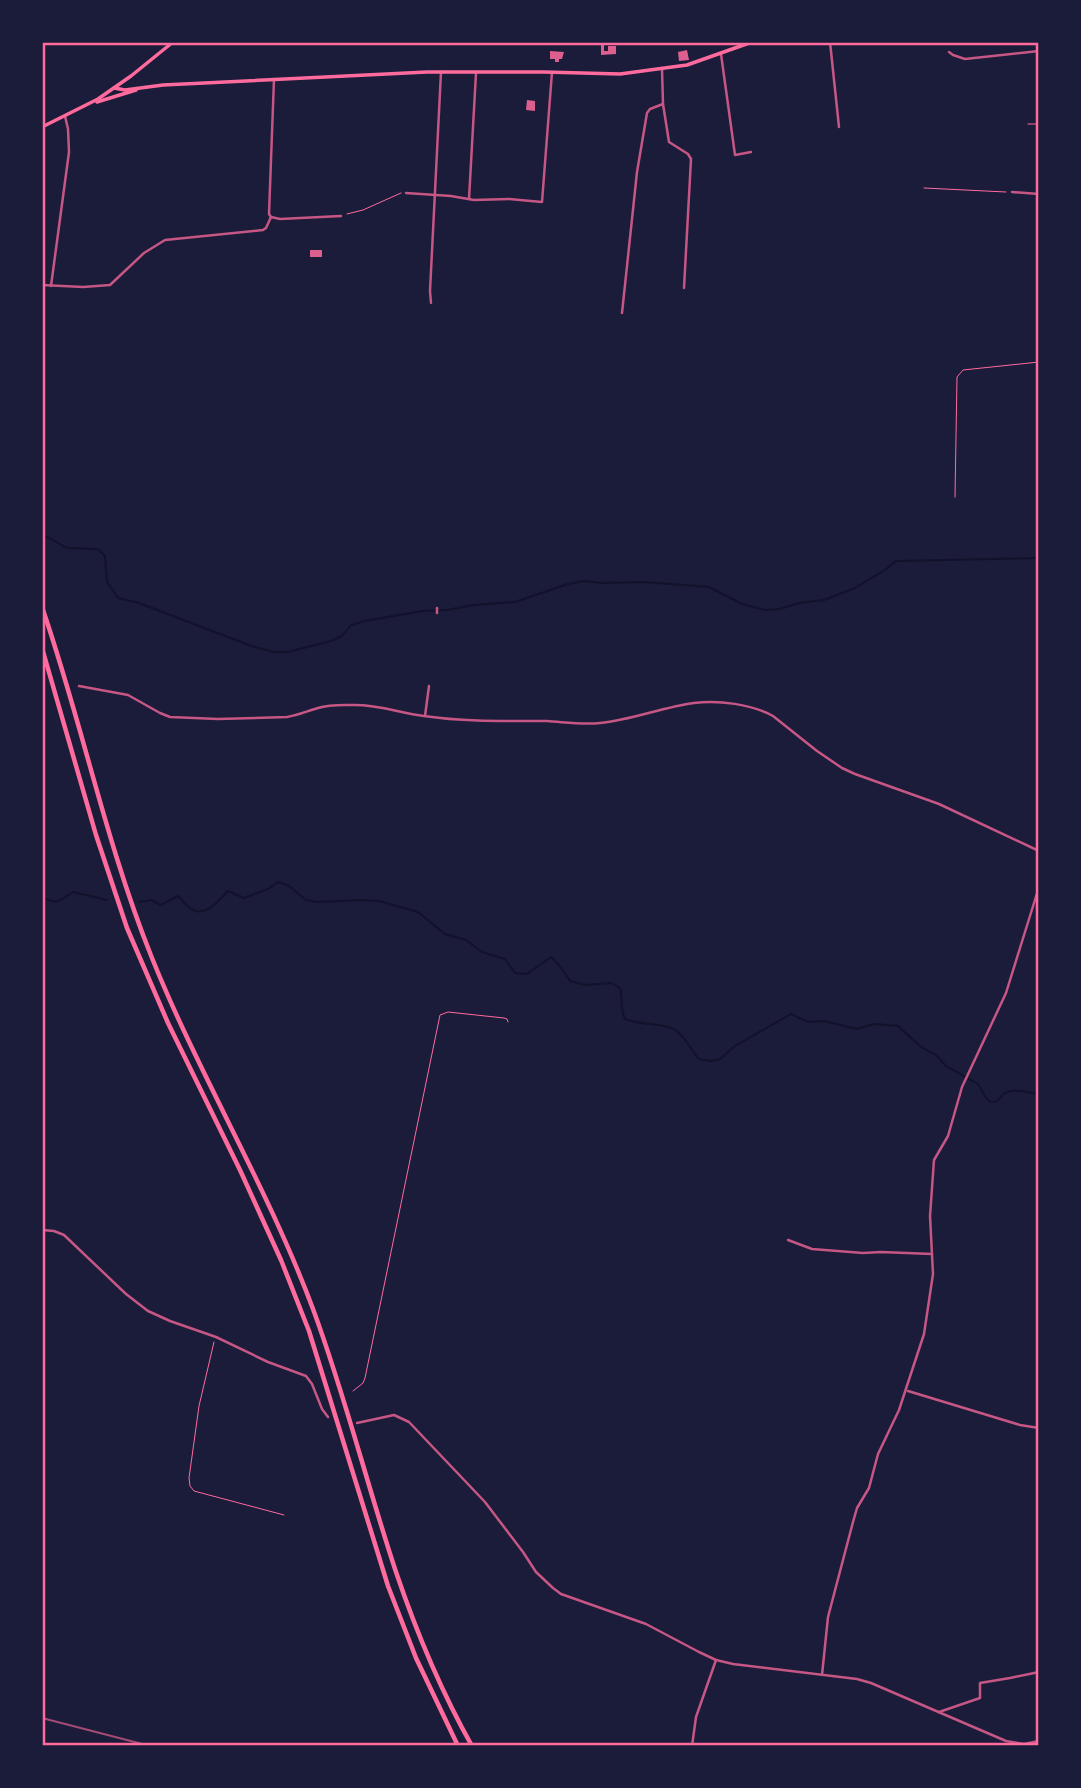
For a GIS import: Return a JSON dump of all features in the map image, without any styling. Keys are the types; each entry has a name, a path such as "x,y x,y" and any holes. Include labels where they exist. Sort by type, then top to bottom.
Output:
{"highway":[{"path":"42,607 58,652 110,839 132,906 177,1013 292,1255 323,1335 397,1573 427,1652 472,1746"},
{"path":"42,648 96,835 127,928 168,1023 250,1193 296,1297 388,1586 416,1658 458,1746"}],"main road":[{"path":"42,127 114,89 173,42"},
{"path":"114,89 441,72 620,74 692,63 752,42"},
{"path":"126,80 126,86 131,89"},
{"path":"88,105 149,87"}],"street":[{"path":"830,42 839,127"},
{"path":"949,51 965,59 1039,51"},
{"path":"721,54 734,155 751,152"},
{"path":"662,69 663,104 669,142 688,153 691,159 684,288"},
{"path":"431,303 441,72"},
{"path":"469,199 476,72"},
{"path":"406,193 542,202 552,72"},
{"path":"42,285 110,285 144,253 165,240 266,228 271,217 268,209 275,79"},
{"path":"622,313 647,112 663,104"},
{"path":"51,286 68,160 68,128 65,116"},
{"path":"1012,192 1039,194"},
{"path":"271,217 280,219 341,216"},
{"path":"425,716 429,685"},
{"path":"79,686 128,695 160,713 182,719 287,717 319,708 356,705 383,707 425,716 484,721 599,724 695,703 741,705 773,716 817,751 849,771 939,804 1039,851"},
{"path":"822,1675 828,1617 853,1522 859,1504 867,1492 878,1454 906,1391 924,1334 933,1274 930,1216 933,1163 948,1136 966,1079 1006,993 1039,887"},
{"path":"42,1230 64,1235 126,1294 148,1311 306,1376 328,1417"},
{"path":"788,1240 812,1250 932,1254"},
{"path":"906,1391 1020,1425 1039,1428"},
{"path":"357,1423 394,1415 409,1422 491,1509 536,1572 562,1594 646,1624 716,1660 857,1679 1006,1741 1024,1744 1039,1741"},
{"path":"692,1746 696,1717 716,1660"},
{"path":"937,1712 980,1698 980,1683 1039,1672"}],"path":[{"path":"1028,124 1039,124"},
{"path":"924,188 1012,192"},
{"path":"341,216 406,193"},
{"path":"955,497 957,377 963,370 1039,362"},
{"path":"353,1391 365,1378 440,1015 448,1012 470,1014 504,1018 508,1023"},
{"path":"216,1337 199,1406 190,1486 194,1491 284,1515"}],"building":[{"path":"601,44 604,44 604,51 608,51 608,46 616,46 616,54 601,55"},
{"path":"687,50 689,60 679,61 678,52"},
{"path":"550,51 564,52 562,59 555,62 555,59 550,59"},
{"path":"527,100 535,101 535,111 526,110"},
{"path":"310,250 322,250 322,257 310,257"}],"waterway":[{"path":"42,534 67,548 98,549 105,556 107,582 118,598 139,603 254,647 274,652 288,652 331,641 342,636 350,626 364,621 423,611 515,602 584,581 709,587 742,604 765,610 824,600 855,588 896,561 1039,558"},
{"path":"139,902 151,900 161,905 178,896 190,908 201,911 216,904 228,891 244,898 278,882 289,886 306,900 379,901 418,912 445,934 466,940 482,952 505,959 515,973 527,974 551,957 570,981 585,985 611,983 620,988 625,1019 674,1029 699,1059 720,1059 735,1046 791,1014 808,1022 824,1021 857,1029 874,1024 898,1026 946,1066 978,1084 991,1102 1009,1092 1039,1094"},
{"path":"42,897 55,901 73,892 107,900"}],"railway":[{"path":"42,1718 150,1746"}]}
